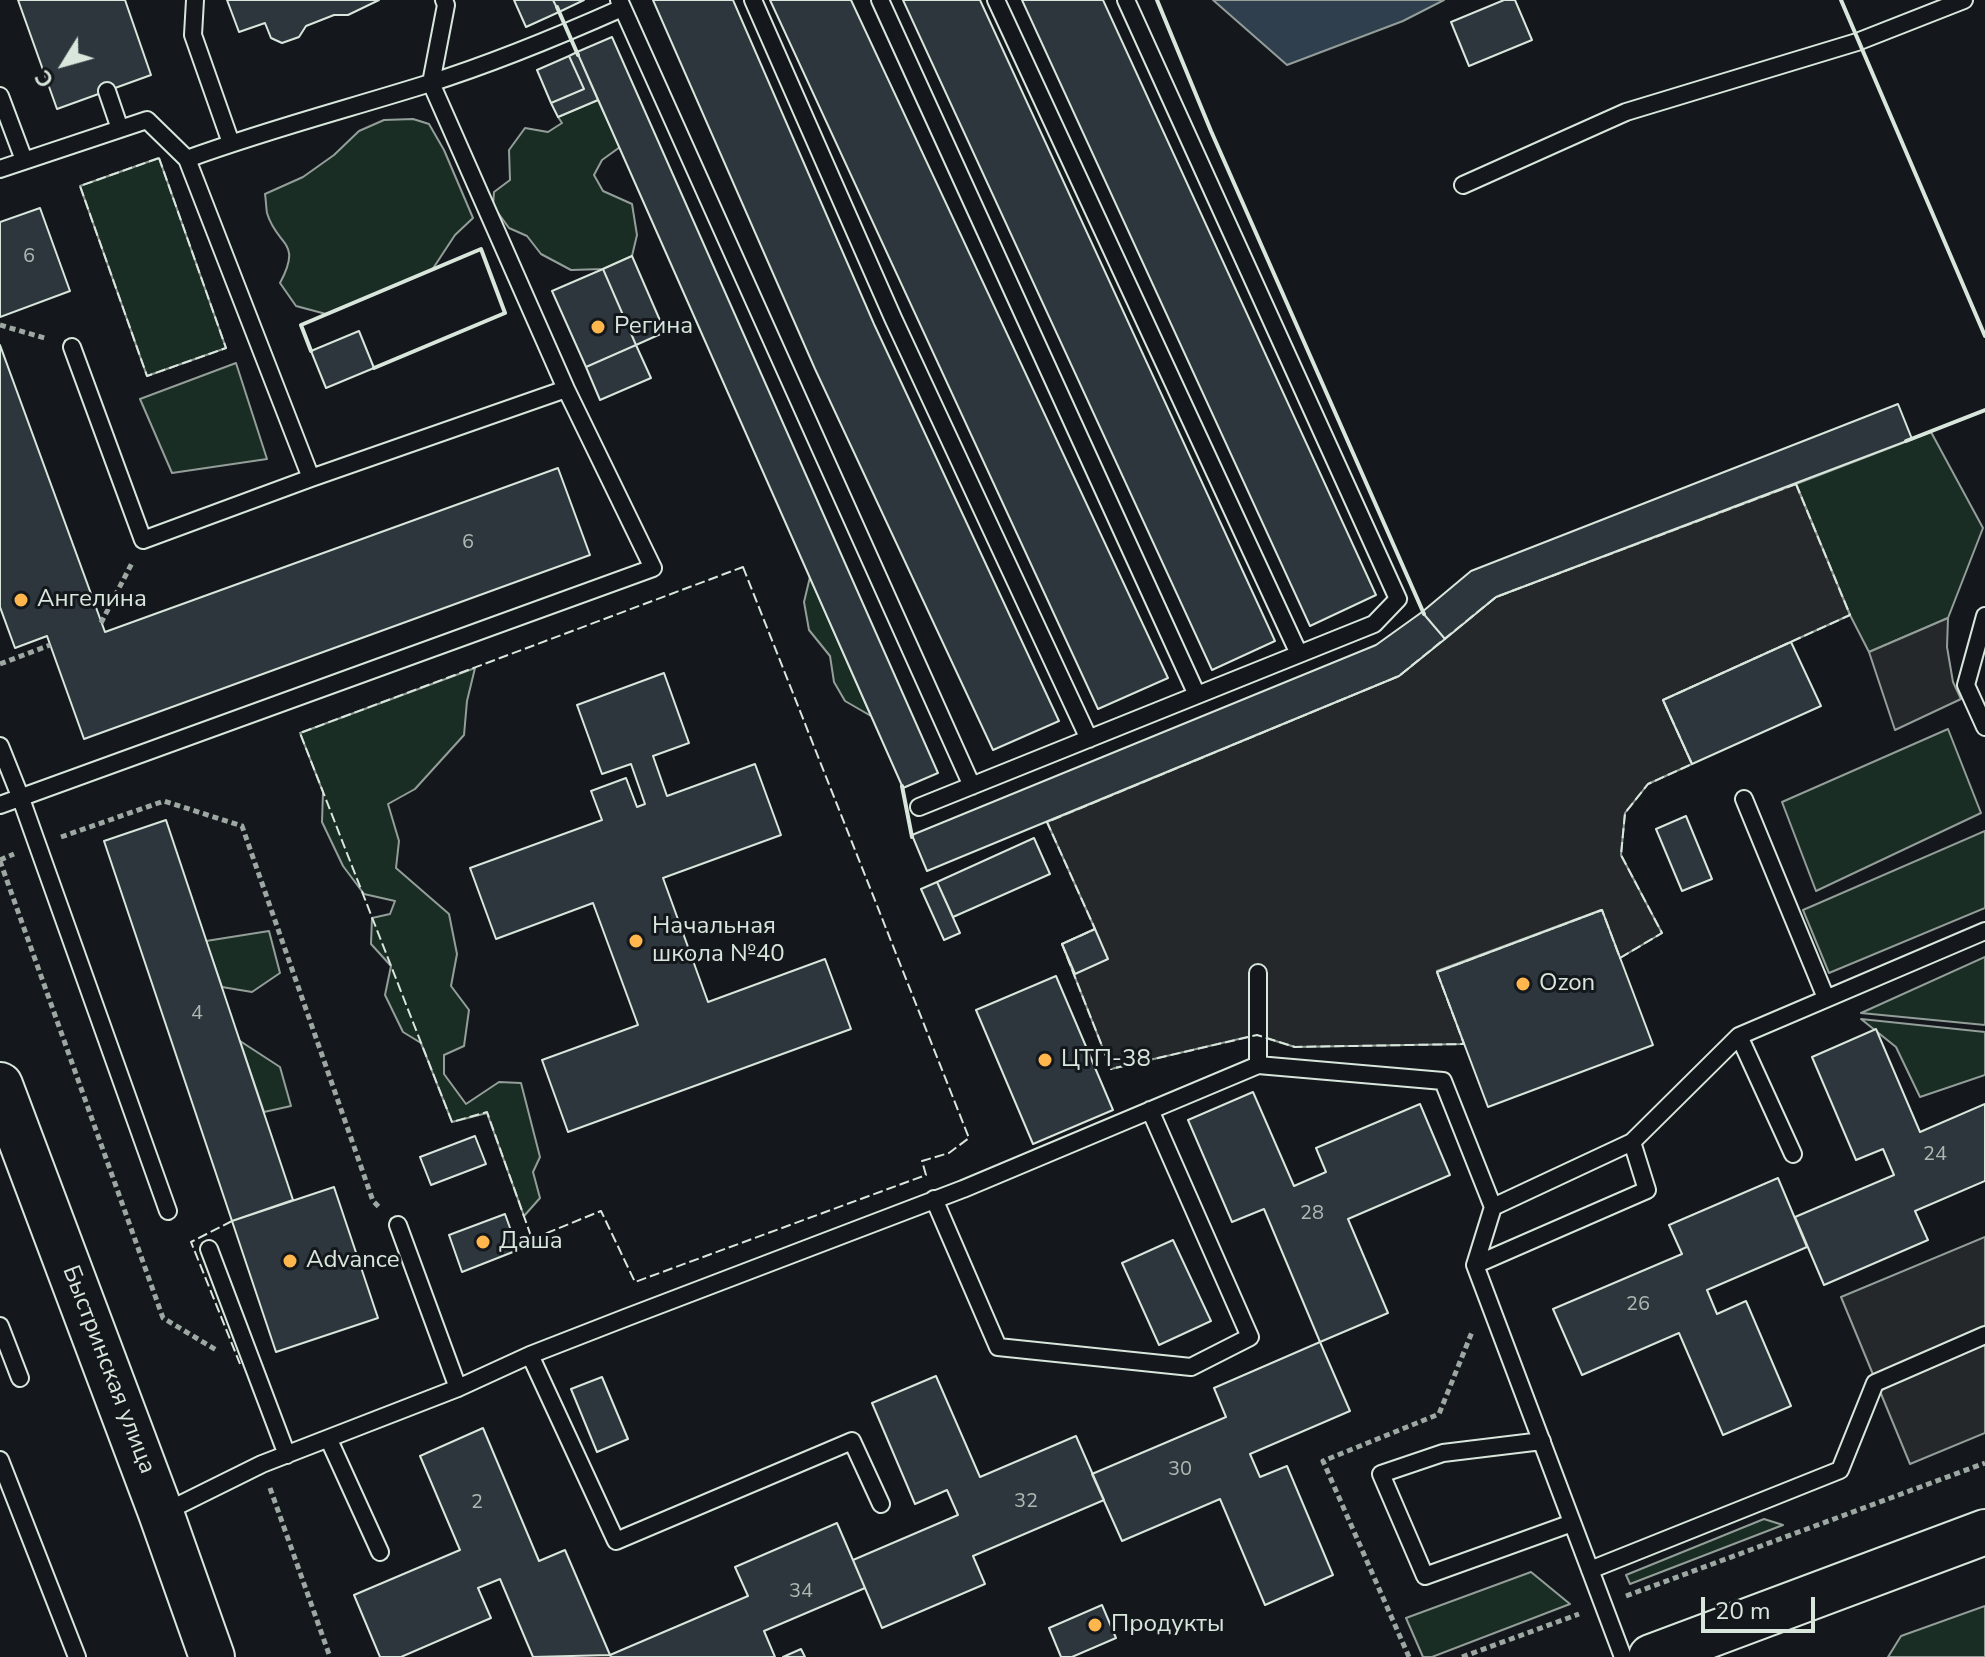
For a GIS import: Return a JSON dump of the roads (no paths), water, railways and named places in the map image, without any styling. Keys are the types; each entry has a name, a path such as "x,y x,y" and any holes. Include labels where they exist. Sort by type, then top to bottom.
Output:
{"main road":[{"name":"Быстринская улица","path":"0,1085 18,1150 161,1513 212,1657"},
{"path":"1651,1657 1985,1532"}],"lane":[{"path":"195,0 193,35 231,143"},
{"path":"0,805 653,568 566,389 431,83 446,5 444,0"},
{"path":"753,0 893,318 1089,739"},
{"path":"880,0 1197,695"},
{"path":"996,0 1299,654"},
{"path":"919,807 1374,624 1398,599 1126,0"},
{"path":"1463,185 1626,112 1857,42 1964,0"},
{"path":"187,159 431,83 567,33 620,4 972,786"},
{"path":"107,91 120,129"},
{"path":"0,96 24,160"},
{"path":"0,169 147,120 187,159 311,478"},
{"path":"72,347 143,540 566,389"},
{"path":"1985,616 1966,685 1985,727"},
{"path":"0,746 168,1211"},
{"path":"1744,799 1826,998"},
{"path":"1493,1207 1632,1142 1739,1036 1985,931"},
{"path":"1258,973 1258,1065"},
{"path":"1739,1036 1793,1154"},
{"path":"161,1513 262,1464 458,1388 530,1355 934,1199 1258,1065 1443,1081 1493,1207 1475,1265 1623,1657"},
{"path":"934,1199 998,1347 1191,1367 1250,1337 1150,1110"},
{"path":"1475,1265 1647,1190 1632,1142"},
{"path":"398,1225 458,1388"},
{"path":"209,1249 287,1455"},
{"path":"0,1326 20,1378"},
{"path":"1590,1570 1840,1470 1875,1383 1985,1335"},
{"path":"530,1355 616,1541 852,1441 881,1504"},
{"path":"329,1440 380,1552"},
{"path":"1542,1441 1443,1453 1381,1474 1425,1576 1572,1523"},
{"path":"0,1460 77,1657"}],"water":[{"path":"1213,0 1444,0 1403,21 1287,65"}],"place":[{"name":"Регина","path":"598,327"},
{"name":"Ангелина","path":"21,600"},
{"name":"Начальная школа №40","path":"636,941"},
{"name":"Ozon","path":"1523,984"},
{"name":"ЦТП-38","path":"1045,1060"},
{"name":"Даша","path":"483,1242"},
{"name":"Advance","path":"290,1261"},
{"name":"Продукты","path":"1095,1625"}]}
